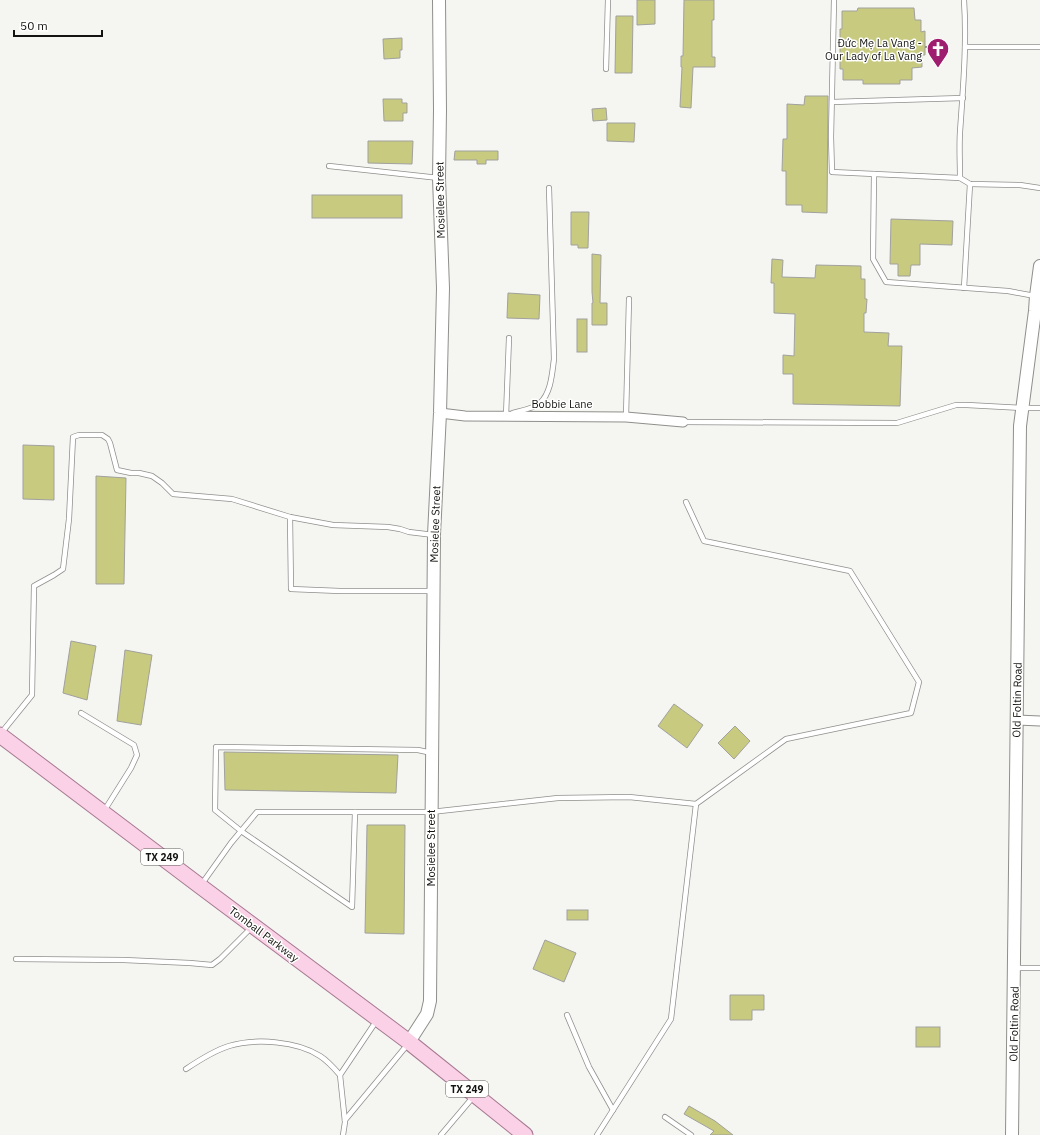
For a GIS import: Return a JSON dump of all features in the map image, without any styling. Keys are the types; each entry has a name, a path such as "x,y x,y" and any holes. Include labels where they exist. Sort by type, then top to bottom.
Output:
{"main road":[{"name":"Tomball Parkway","path":"0,734 409,1042 525,1135"}],"street":[{"name":"Mosielee Street","path":"409,1042 427,1014 430,1001 434,535 440,413 443,288 439,178 439,0"},
{"name":"Old Foltin Road","path":"1012,1135 1020,426 1040,266"},
{"name":"Bobbie Lane","path":"440,413 465,416 626,417 683,422"},
{"path":"1017,720 1040,721"}],"lane":[{"path":"606,69 608,0"},
{"path":"834,0 831,137 832,172 960,178 970,184 1040,188"},
{"path":"960,178 960,133 965,65 964,0"},
{"path":"965,48 1040,47"},
{"path":"832,102 963,98"},
{"path":"329,166 439,178"},
{"path":"874,174 873,259 886,282 1008,291 1036,296"},
{"path":"964,288 970,184"},
{"path":"509,338 506,416 539,404 547,393 552,377 554,359 549,188"},
{"path":"626,417 629,299"},
{"path":"683,422 897,423 956,405 1040,408"},
{"path":"0,734 32,695 34,586 63,569 69,519 73,437 79,435 102,435 108,439 110,443 117,470 152,476 173,494 232,499 290,517 333,525 388,527 409,532 434,535"},
{"path":"200,886 230,843 257,812 431,812 558,798 629,797 696,804 786,739 911,713 919,682 850,571 704,541 686,502"},
{"path":"290,517 291,589 340,591 433,591"},
{"path":"81,713 134,745 137,755 131,768 103,813"},
{"path":"355,812 352,907 241,831 215,810 216,747 418,750 432,754"},
{"path":"597,1135 671,1019 696,804"},
{"path":"16,959 190,962 212,965 253,926"},
{"path":"1014,968 1040,968"},
{"path":"567,1015 589,1067 613,1110"},
{"path":"340,1075 378,1019"},
{"path":"186,1069 209,1055 229,1046 251,1042 283,1043 305,1048 324,1059 340,1075 344,1120 343,1135"},
{"path":"344,1120 409,1042"},
{"path":"441,1135 475,1095"},
{"path":"666,1117 691,1135"}],"path":[{"path":"925,47 949,47"}],"building":[{"path":"637,0 655,0 655,24 637,25"},
{"path":"684,0 714,0 714,20 712,20 712,57 715,57 715,67 693,67 691,108 680,107"},
{"path":"858,8 914,8 915,20 921,20 921,32 925,31 925,55 922,55 922,67 912,68 912,80 900,80 900,84 863,84 863,80 843,80 843,69 840,69 840,29 842,29 842,11 857,11"},
{"path":"616,16 633,16 632,73 615,73"},
{"path":"402,38 400,58 384,59 383,39"},
{"path":"805,96 828,96 827,213 802,212 802,205 786,205 786,171 782,171 783,139 787,139 787,104 804,105"},
{"path":"383,99 402,99 402,103 407,103 407,113 403,113 403,121 384,121"},
{"path":"606,108 607,120 593,121 592,109"},
{"path":"607,123 635,123 634,142 607,141"},
{"path":"368,141 413,141 412,164 368,163"},
{"path":"455,151 498,151 498,160 486,160 486,164 477,164 477,160 454,160"},
{"path":"312,195 402,195 402,218 312,218"},
{"path":"571,212 589,212 588,248 578,248 578,245 571,245"},
{"path":"891,219 953,221 952,245 920,244 920,265 911,265 910,276 898,276 898,264 890,264"},
{"path":"592,254 601,255 600,303 607,303 607,325 592,325"},
{"path":"772,259 783,260 782,277 815,278 816,265 861,266 861,279 865,279 865,299 867,299 866,313 864,313 864,332 889,333 888,346 902,346 900,406 793,404 793,374 783,374 783,355 794,356 795,314 774,313 774,283 771,283"},
{"path":"508,293 540,295 539,319 507,318"},
{"path":"577,319 587,319 587,352 577,352"},
{"path":"23,445 54,446 54,500 23,499"},
{"path":"96,476 126,478 124,584 96,584"},
{"path":"71,641 96,646 87,700 63,693"},
{"path":"125,650 152,655 141,725 117,721"},
{"path":"674,704 703,725 687,748 658,726"},
{"path":"735,726 750,741 734,759 718,743"},
{"path":"224,752 398,755 396,793 225,790"},
{"path":"367,825 405,825 404,934 365,933"},
{"path":"567,910 588,910 588,920 567,920"},
{"path":"545,940 576,953 564,982 533,969"},
{"path":"730,995 764,995 764,1010 752,1010 752,1020 730,1020"},
{"path":"916,1027 940,1027 940,1047 916,1047"},
{"path":"689,1106 715,1121 733,1135 710,1135 714,1131 684,1114"}],"place":[{"name":"Đức Mẹ La Vang - Our Lady of La Vang","path":"938,68"}]}
